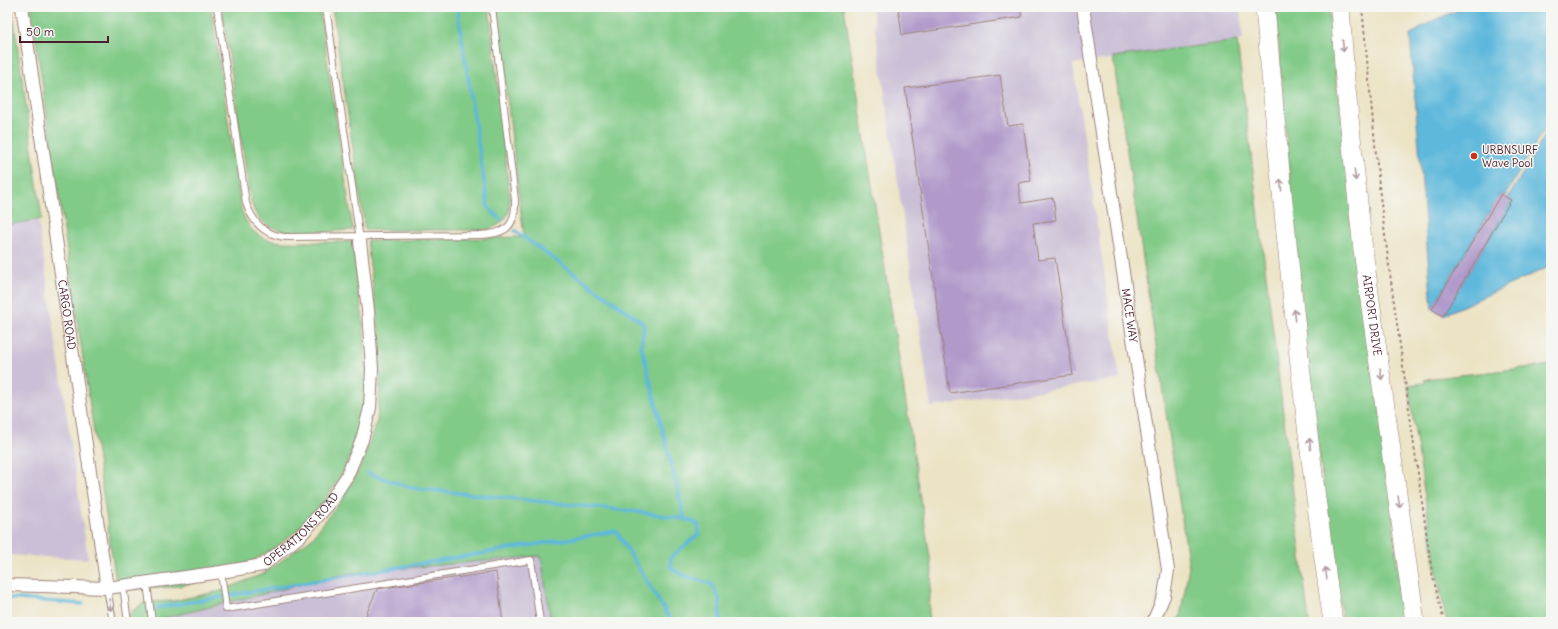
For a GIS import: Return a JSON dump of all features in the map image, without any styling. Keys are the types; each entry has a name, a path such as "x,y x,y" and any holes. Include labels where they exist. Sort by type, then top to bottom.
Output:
{"main road":[{"path":"1265,7 1288,263 1333,622"},
{"name":"AIRPORT DRIVE","path":"1340,7 1345,80 1363,250 1415,622"}],"street":[{"name":"CARGO ROAD","path":"22,7 108,588"},
{"name":"MACE WAY","path":"1083,7 1168,570 1164,596 1154,622"},
{"name":"OPERATIONS ROAD","path":"7,585 108,588 263,565 300,536 328,505 347,476 362,440 370,408 372,369 368,310 360,239"}],"lane":[{"path":"217,7 246,203 250,214 255,222 273,235 284,237 360,239 491,234 502,232 512,222 515,212 515,200 492,7"},
{"path":"326,7 360,239"},
{"path":"221,572 226,609 531,560 540,622"},
{"path":"147,583 152,622"},
{"path":"123,586 128,622"},
{"name":"CARGO ROAD","path":"108,588 113,622"}],"path":[{"path":"1362,7 1380,196 1390,274 1432,573 1444,622"}],"shaded area":[{"path":"872,7 1240,7 1243,40 1073,64 1120,379 931,407"},
{"path":"38,220 88,559 7,555 7,225"},
{"path":"541,556 551,622 148,622 349,573"}],"green space":[{"path":"7,7 12,7 42,219 7,225"},
{"path":"31,7 211,7 241,208 245,220 257,234 274,241 352,242 366,351 365,394 362,416 354,447 341,476 323,502 303,525 279,545 252,561 223,574 193,583 165,588 117,589"},
{"path":"222,7 319,7 353,230 303,233 290,232 267,225 255,212 249,192"},
{"path":"332,7 489,7 510,199 509,211 501,223 486,230 365,230"},
{"path":"496,7 844,7 932,570 928,622 551,622 541,556 349,573 148,622 129,622 131,612 145,602 173,601 221,591 265,573 312,538 343,498 361,466 377,421 380,383 379,336 367,241 524,237"},
{"path":"1276,7 1329,7 1336,79 1391,490 1402,622 1343,622 1321,469 1303,315 1288,161"},
{"path":"1237,41 1309,622 1177,622 1180,617 1189,567 1113,57"},
{"path":"1551,365 1551,622 1447,622 1437,576 1408,385 1425,383 1425,379"}],"water":[{"name":"URBNSURF Wave Pool","path":"1465,7 1551,7 1551,118 1505,196 1500,194 1432,309 1410,35 1432,21"},
{"name":"URBNSURF Wave Pool","path":"1551,125 1551,266 1443,315 1511,201 1508,198"}],"building":[{"path":"898,7 1020,7 1022,17 902,35"},
{"path":"1000,75 1008,126 1023,124 1031,181 1018,183 1021,203 1053,198 1056,220 1033,223 1038,260 1055,258 1073,375 950,393 905,88"},
{"path":"1501,194 1511,200 1443,316 1432,309"},
{"path":"496,572 503,622 363,622 377,589"}],"waterway":[{"path":"457,7 488,207 501,220"},
{"path":"515,231 642,322 644,327 641,345 685,519 698,524 699,534 671,557 671,568 685,576 712,584 719,598 720,622"},
{"path":"367,473 412,488 640,512 685,519"},
{"path":"149,609 616,531 672,622"},
{"path":"7,598 83,604"}],"place":[{"name":"URBNSURF Wave Pool","path":"1474,156"}]}
